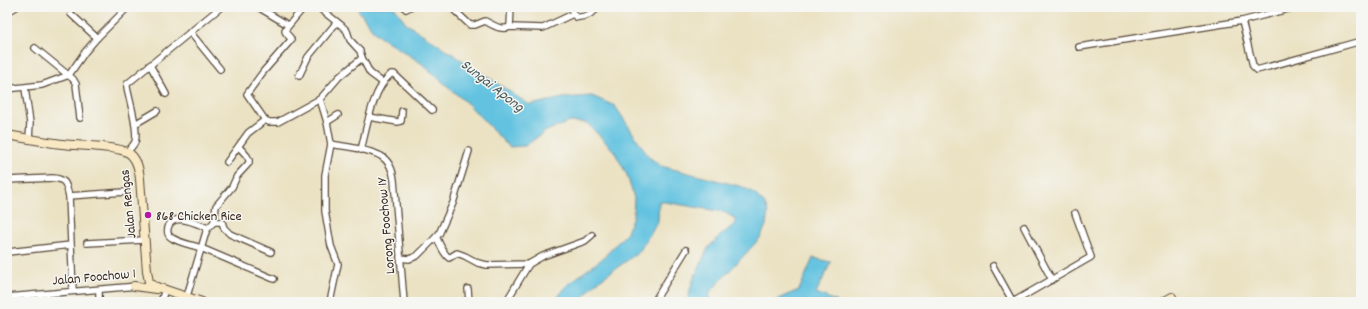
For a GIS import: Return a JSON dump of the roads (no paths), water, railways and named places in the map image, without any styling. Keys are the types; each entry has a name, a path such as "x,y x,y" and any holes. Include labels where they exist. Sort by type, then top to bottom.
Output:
{"street":[{"path":"7,12 16,7"},
{"path":"7,89 42,85 70,75 85,52 128,7"},
{"path":"127,152 136,138 135,124 127,85 219,7"},
{"path":"258,7 288,25"},
{"path":"304,7 288,25 285,31 291,40 247,94 265,120 269,122 278,122 320,99 339,77 362,58"},
{"path":"318,7 347,31 350,40 360,51 370,73 382,82"},
{"path":"451,7 470,24 485,21 500,28 543,28 573,14"},
{"path":"510,27 511,7"},
{"path":"572,7 573,14 576,17 581,17 594,12 599,7"},
{"path":"1266,7 1270,13"},
{"path":"1079,47 1242,21 1296,7"},
{"path":"71,14 97,38"},
{"path":"1242,21 1253,66 1254,69 1257,70 1361,41"},
{"path":"299,76 308,57 337,22"},
{"path":"190,32 220,69"},
{"path":"35,48 70,75 73,79 76,84 80,118"},
{"path":"150,65 166,94"},
{"path":"361,150 369,117 382,82 390,74 394,74 432,110"},
{"path":"25,88 30,123 29,139"},
{"path":"320,99 327,122 331,144 325,175 325,211 331,246 338,264 330,302"},
{"path":"135,124 157,111"},
{"path":"369,117 398,122 401,121 402,111"},
{"path":"327,122 338,115"},
{"path":"227,162 248,133 265,120"},
{"name":"Jalan Rengas","path":"7,135 60,144 115,149 127,152 135,160 139,170 144,240 149,282"},
{"name":"Lorong Foochow 1Y","path":"331,144 381,156 391,166 393,173 404,302"},
{"path":"187,296 208,228 214,222 216,206 232,187 237,176 248,163 249,160 247,156 239,147"},
{"path":"400,258 409,259 417,256 439,234 447,219 469,151"},
{"path":"7,180 59,178 64,181 69,196 73,291"},
{"path":"69,196 125,192"},
{"path":"993,266 1013,302 1091,257 1075,213"},
{"path":"208,228 181,219 176,219 168,226 168,233 171,238 274,280"},
{"path":"214,222 222,222 224,228 230,234 271,252"},
{"path":"1024,227 1052,280"},
{"path":"436,237 441,244 442,251 449,258 457,253 478,263 487,265 529,264 543,256 585,241 592,235"},
{"path":"87,243 144,240"},
{"path":"8,252 71,245"},
{"path":"654,302 686,250"},
{"path":"506,302 529,264"},
{"name":"Jalan Foochow 1","path":"7,297 98,290 144,285 149,282 151,285 202,302"},
{"path":"134,286 163,289 161,302"},
{"path":"468,289 469,302"},
{"path":"98,290 99,302"},
{"path":"1163,302 1172,297"}],"water":[{"name":"Sungai Apong","path":"356,7 394,7 407,24 530,105 563,98 592,96 615,106 649,157 661,166 743,187 754,193 764,203 768,212 766,225 761,237 710,292 709,297 711,302 689,302 692,282 707,250 718,238 736,223 734,218 724,212 659,201 658,221 639,252 601,279 590,289 580,302 554,302 568,284 602,259 626,234 633,217 634,198 627,175 614,151 587,123 570,122 546,131 525,146 509,147 469,105 421,63 375,33"},
{"path":"813,258 831,262 816,293 838,302 773,302 799,290"}],"place":[{"name":"868 Chicken Rice","path":"148,215"}]}
